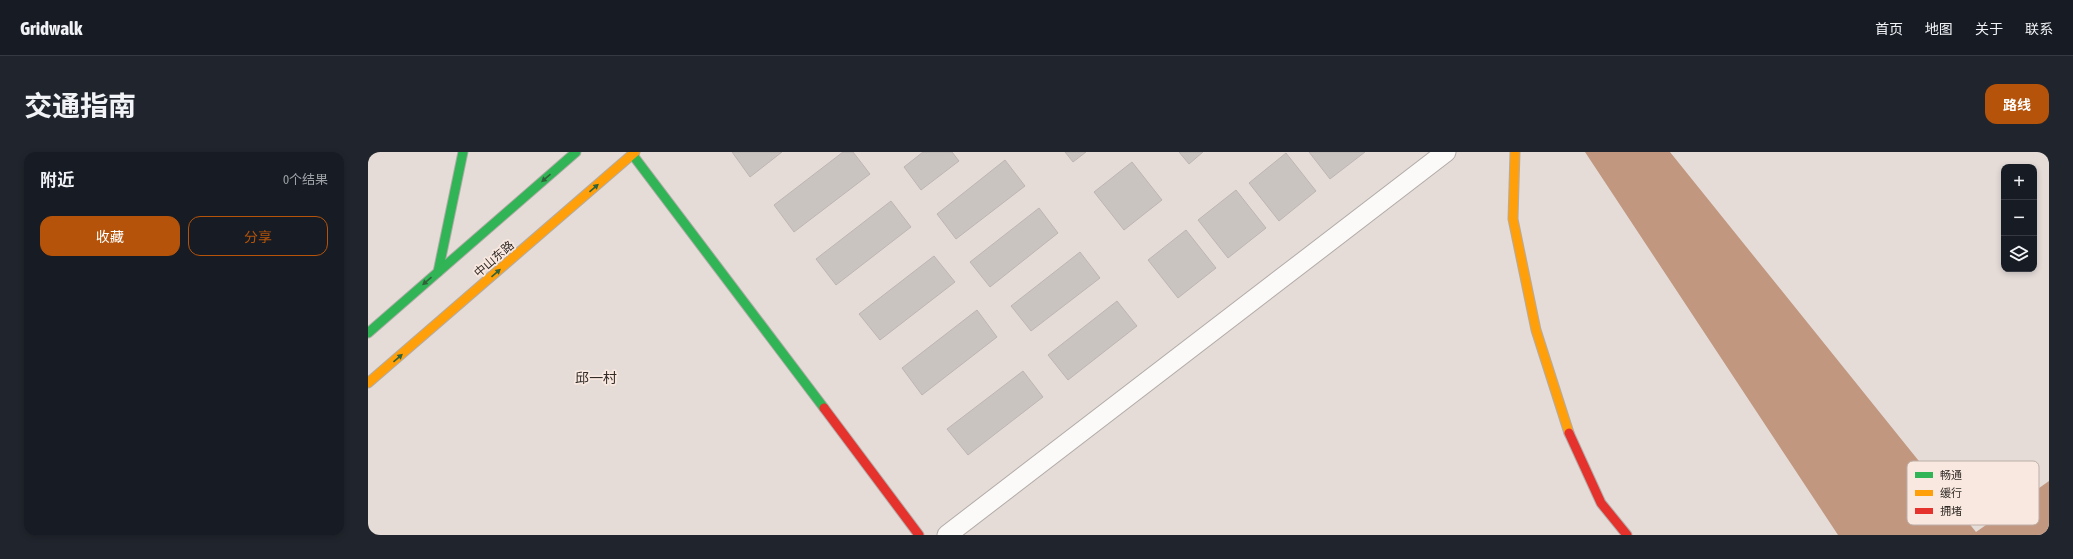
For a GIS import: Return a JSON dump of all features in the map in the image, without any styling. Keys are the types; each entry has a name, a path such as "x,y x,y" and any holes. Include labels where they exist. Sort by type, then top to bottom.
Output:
{"street":[{"path":"438,272 463,152"},
{"path":"368,332 576,152"},
{"path":"947,535 1446,152"},
{"path":"1515,152 1513,219 1536,330 1571,438 1601,503 1627,535"},
{"path":"634,153 919,535"},
{"name":"中山东路","path":"368,383 634,153"}],"shaded area":[{"path":"1585,152 1670,152 1919,461 1907,461 1907,525 1970,525 1976,532 1986,525 2039,525 2039,488 2049,481 2049,535 1838,535"}],"building":[{"path":"732,152 782,152 750,177"},
{"path":"843,152 853,152 870,174 794,232 774,205"},
{"path":"923,152 952,152 959,161 921,190 904,167"},
{"path":"1065,152 1086,152 1073,162"},
{"path":"1179,152 1203,152 1189,164"},
{"path":"1309,152 1365,152 1330,179"},
{"path":"1286,153 1316,191 1279,221 1249,183"},
{"path":"1005,160 1025,186 956,239 937,214"},
{"path":"1132,162 1162,200 1124,230 1094,192"},
{"path":"1236,190 1266,228 1228,258 1198,220"},
{"path":"891,201 911,227 836,285 816,259"},
{"path":"1039,208 1058,233 990,287 970,262"},
{"path":"1186,230 1216,268 1178,298 1148,260"},
{"path":"1080,252 1100,278 1031,331 1011,306"},
{"path":"934,256 955,282 880,340 859,314"},
{"path":"1117,301 1137,326 1068,380 1048,355"},
{"path":"977,310 997,337 922,395 902,368"},
{"path":"1023,371 1043,397 968,455 947,429"}],"traffic: fast":[{"path":"438,272 463,152"},
{"path":"368,333 576,152"},
{"path":"632,154 824,408"}],"traffic: slow":[{"path":"368,383 635,152"},
{"path":"1515,152 1513,219 1536,330 1569,433"}],"traffic: jam":[{"path":"824,408 919,535"},
{"path":"1569,433 1601,503 1627,535"}],"district":[{"name":"邱一村","path":"596,378"}]}
